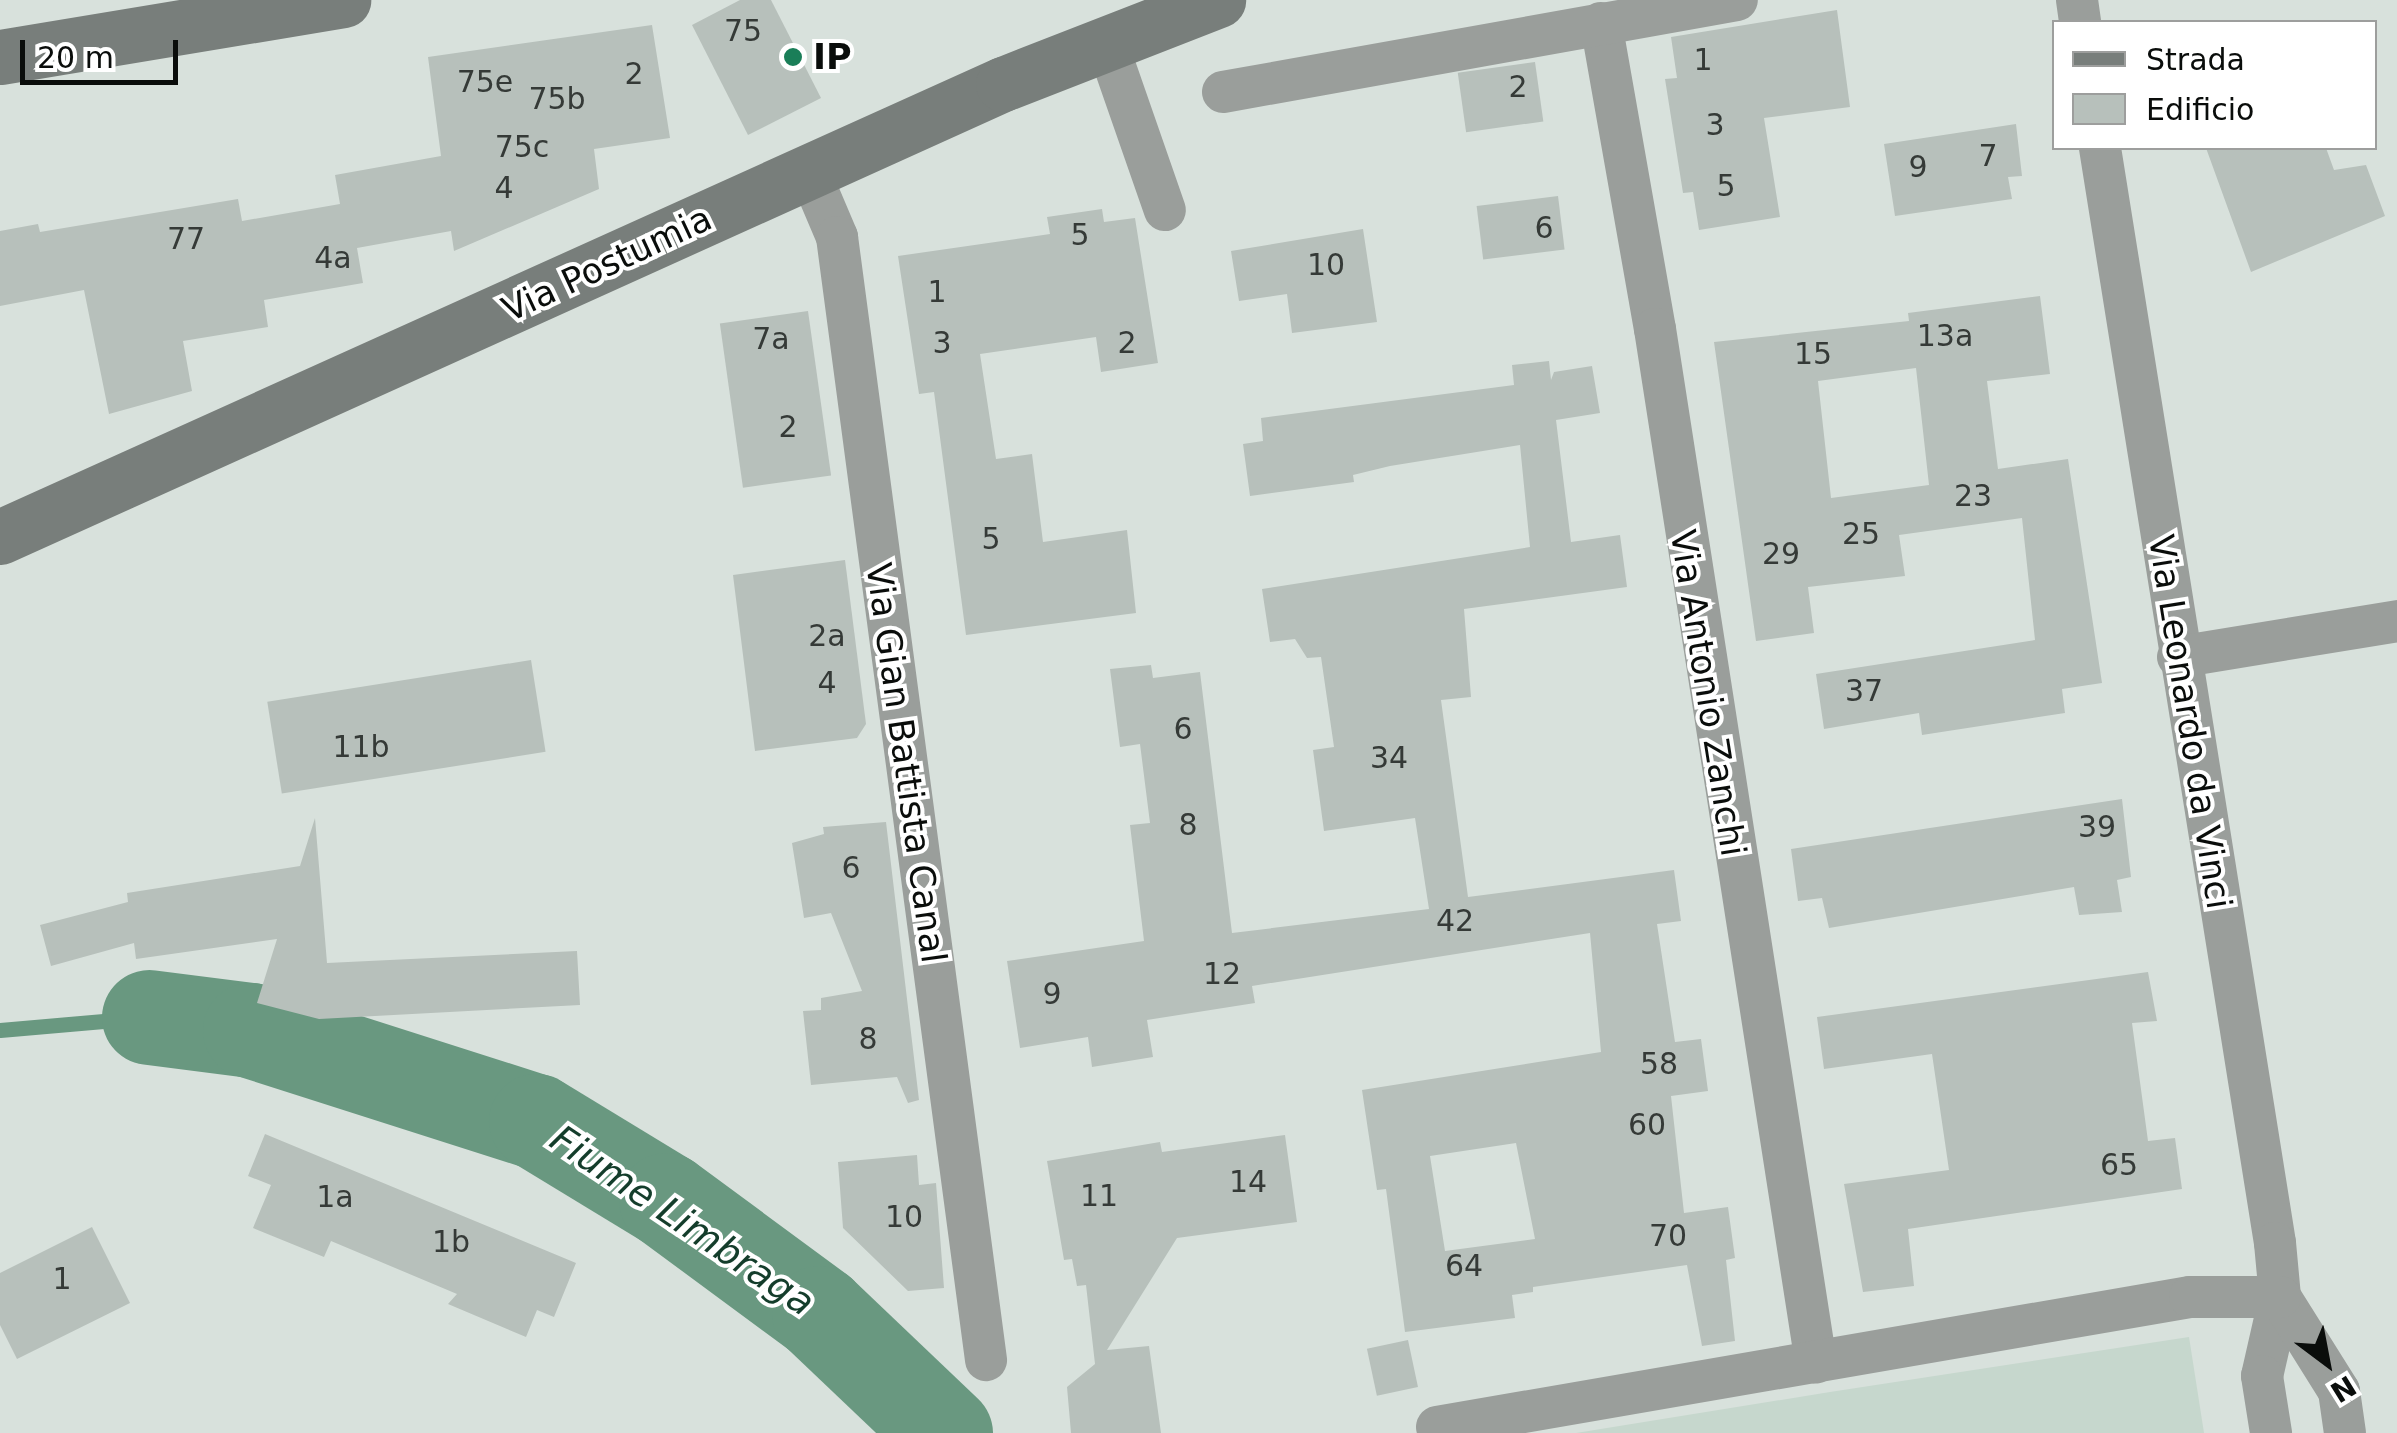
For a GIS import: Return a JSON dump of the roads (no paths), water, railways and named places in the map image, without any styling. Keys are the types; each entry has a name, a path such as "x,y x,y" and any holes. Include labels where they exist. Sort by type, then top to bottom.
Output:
{"street":[{"path":"0,57 343,0"},
{"name":"Via Postumia","path":"0,537 809,171 1106,42 1218,0"},
{"path":"1223,92 1737,0"},
{"name":"Via Antonio Zanchi","path":"1601,23 1655,329 1816,1363"},
{"path":"1106,42 1165,210"},
{"name":"Via Leonardo da Vinci","path":"2100,150 2280,1297 2262,1376 2271,1433"},
{"name":"Via Gian Battista Canal","path":"809,171 837,237 986,1360"},
{"path":"2178,657 2397,621"},
{"path":"1438,1427 2190,1297 2280,1297"},
{"name":"Via Leonardo da Vinci","path":"2280,1297 2339,1391 2346,1433"}],"waterway":[{"path":"0,1030 149,1017"},
{"name":"Fiume Limbraga","path":"149,1017 250,1030 536,1121 666,1200 819,1313 945,1433"}],"place":[{"name":"IP","path":"793,57"}]}
